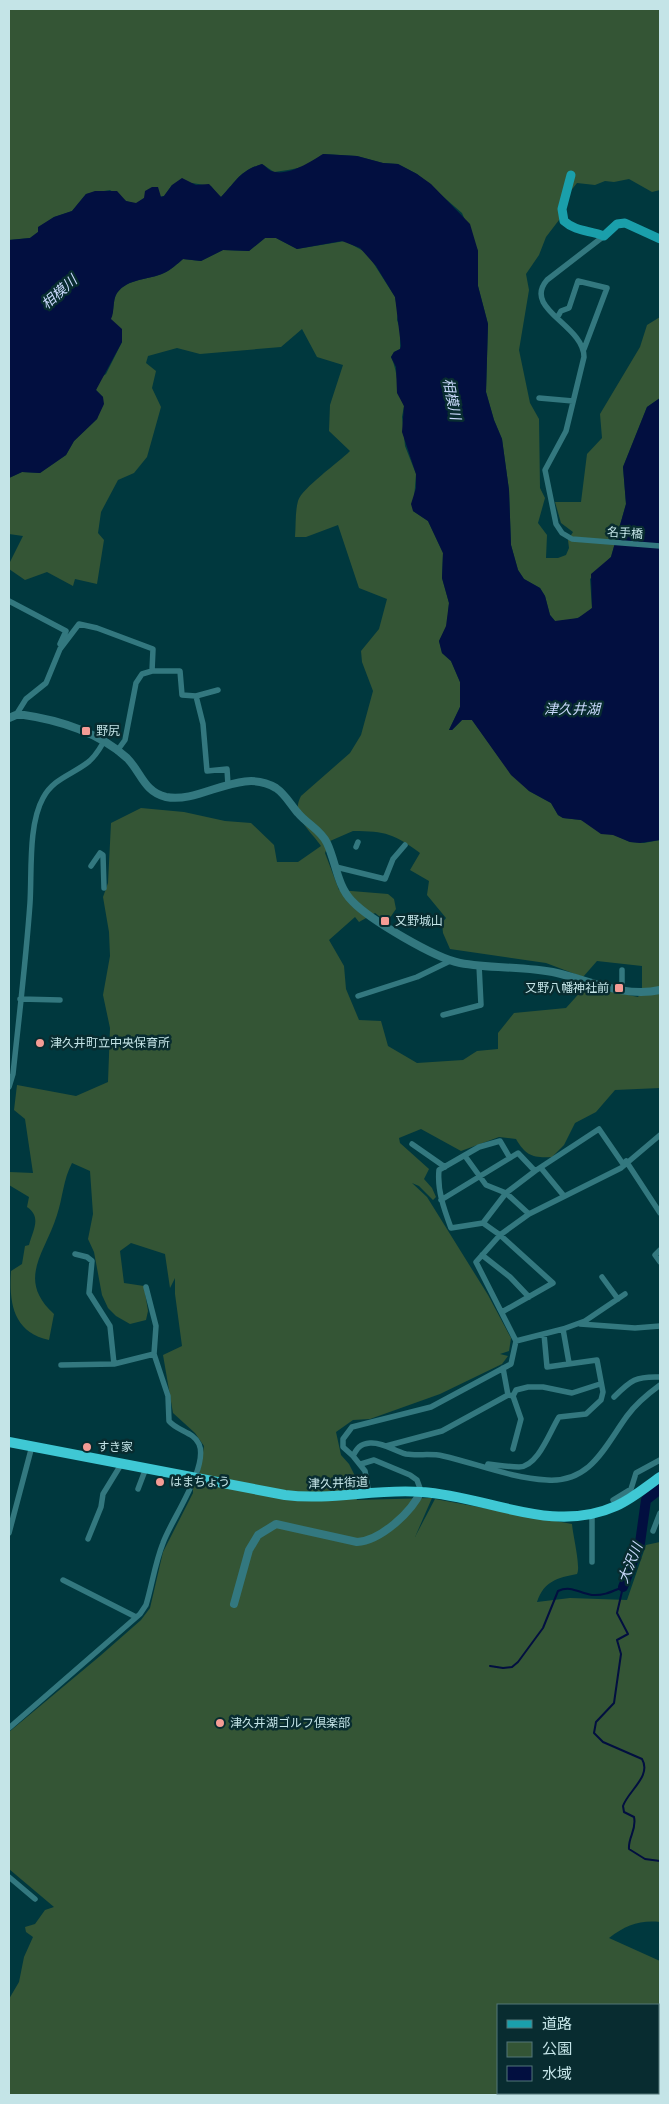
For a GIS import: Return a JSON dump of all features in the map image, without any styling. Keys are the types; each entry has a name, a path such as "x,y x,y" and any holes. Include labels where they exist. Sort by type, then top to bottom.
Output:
{"highway":[{"name":"津久井街道","path":"9,1442 303,1497 421,1492 543,1516 567,1518 592,1514 625,1501 660,1477"}],"main road":[{"path":"570,175 562,209 564,221 577,230 604,236 617,224 625,223 660,239"}],"street":[{"path":"584,350 579,338 543,303 542,290 545,282 604,236"},
{"name":"名手橋","path":"558,318 562,311 569,308 578,281 607,288 584,350 583,364 564,436 546,466 545,480 558,527 568,537 588,541 660,546"},
{"path":"539,398 573,401"},
{"path":"9,601 66,631 46,683 26,699 16,715"},
{"path":"60,649 79,624 97,628 153,649 152,671"},
{"path":"117,750 125,740 136,683 142,674 152,671 180,671 182,695 196,696 218,690"},
{"path":"196,696 203,724 207,770 227,769 228,785"},
{"path":"9,718 16,715 68,725 103,742 117,750 133,765 150,790 164,796 184,797 228,785 261,782 277,788 298,814 327,842 343,887 354,903 400,935 450,961 555,972 622,991 638,993 660,990"},
{"path":"9,1086 13,1074 33,837 38,812 42,799 50,788 61,778 87,763 103,742"},
{"path":"336,867 385,879 393,860 404,846"},
{"path":"91,866 100,853 103,856 104,888"},
{"path":"358,996 417,977 450,961"},
{"path":"443,1015 481,1005 478,990 479,965"},
{"path":"622,970 622,991"},
{"path":"20,999 60,1000"},
{"path":"510,1158 500,1141 479,1147 439,1170 441,1200 451,1228 483,1223 506,1193 535,1171 600,1129 660,1213"},
{"path":"368,1494 365,1471 361,1464 343,1447 343,1439 352,1428 431,1407 511,1364 516,1341 476,1262 500,1235 529,1214 620,1168 660,1135"},
{"path":"412,1144 445,1167"},
{"path":"441,1200 518,1153 530,1163 535,1171"},
{"path":"465,1156 478,1177 486,1185 506,1193 529,1214"},
{"path":"541,1168 564,1196"},
{"path":"483,1223 500,1235 552,1283 502,1312"},
{"path":"660,1250 655,1255 660,1262"},
{"path":"75,1254 87,1257 92,1261 90,1293 110,1326 114,1364"},
{"path":"482,1255 510,1277 529,1297"},
{"path":"602,1277 618,1299"},
{"path":"9,1728 136,1617 146,1606 163,1541 194,1477 200,1457 199,1444 189,1434 178,1430 169,1421 168,1396 154,1354 156,1326 146,1287"},
{"path":"516,1341 563,1330 578,1324 625,1294"},
{"path":"578,1324 635,1328 660,1326"},
{"path":"563,1330 569,1363"},
{"path":"487,1468 488,1464 527,1466 542,1450 549,1432 559,1417 586,1414 602,1400 597,1360 546,1367 544,1334"},
{"path":"60,1365 114,1364 154,1354"},
{"path":"503,1368 521,1419 513,1450"},
{"path":"614,1397 630,1381 640,1377 660,1377"},
{"path":"386,1446 442,1431 511,1395 516,1390 528,1386 572,1394 600,1384"},
{"path":"353,1456 357,1448 363,1444 373,1443 386,1446 404,1454 441,1456 510,1475 546,1480 563,1480 577,1475 598,1460 628,1414 660,1385"},
{"path":"9,1533 32,1446"},
{"path":"234,1604 249,1550 258,1535 276,1524 357,1542 367,1541 379,1536 409,1509 421,1492 417,1480 410,1475 374,1460 361,1464"},
{"path":"613,1500 631,1488 636,1473 660,1460"},
{"path":"88,1539 101,1507 103,1494 122,1463"},
{"path":"138,1489 146,1468"},
{"path":"652,1531 660,1513"},
{"path":"592,1514 592,1562"},
{"path":"63,1580 136,1617"},
{"path":"9,1877 35,1899"}],"green space":[{"path":"9,9 660,9 660,190 652,192 629,179 614,182 605,181 595,185 577,183 569,193 559,220 546,237 539,255 526,274 529,290 519,350 530,403 539,419 540,488 545,498 538,523 547,535 546,558 558,558 566,555 569,548 568,540 573,532 561,523 555,502 581,502 587,454 602,438 600,414 640,347 647,325 660,317 660,398 647,407 623,467 626,504 611,557 590,579 592,608 588,612 575,619 555,621 550,615 545,596 540,588 524,579 518,570 511,545 509,490 502,439 486,392 488,324 478,286 478,251 462,213 417,174 398,164 383,163 357,156 324,154 303,167 288,170 274,172 262,164 254,167 238,178 221,197 211,186 192,183 172,185 164,196 144,198 136,204 126,201 110,190 86,194 72,211 54,217 39,227 38,232 30,238 9,240"},
{"path":"265,238 276,238 297,249 345,241 367,253 395,297 398,312 400,349 394,352 391,357 404,406 402,417 405,446 416,474 413,511 428,521 443,553 442,578 449,603 447,626 439,641 442,653 451,661 460,682 460,707 449,730 452,730 462,720 472,720 501,760 529,791 551,803 558,815 563,818 581,820 630,842 644,843 660,840 660,1088 615,1090 596,1112 575,1123 564,1145 552,1157 531,1155 523,1149 516,1139 499,1137 461,1151 421,1129 399,1138 400,1143 429,1169 424,1179 432,1188 436,1197 433,1200 419,1186 412,1183 427,1197 488,1295 511,1338 509,1351 500,1354 508,1356 502,1364 440,1394 370,1419 353,1420 336,1432 341,1455 349,1464 360,1486 352,1487 357,1500 432,1498 415,1537 435,1499 572,1524 577,1558 577,1574 557,1579 547,1585 537,1602 570,1598 627,1600 646,1545 660,1542 660,1922 633,1924 609,1938 660,1961 660,2095 9,2095 9,1999 19,1982 24,1957 33,1937 26,1932 25,1927 35,1924 45,1910 54,1907 9,1869 9,1732 141,1620 150,1608 163,1552 193,1493 193,1481 198,1481 204,1446 195,1433 173,1413 163,1355 182,1346 175,1294 175,1278 170,1288 165,1254 131,1243 120,1251 124,1283 144,1286 148,1311 146,1320 130,1324 116,1316 108,1308 102,1295 94,1252 88,1239 93,1214 90,1171 72,1163 57,1215 37,1266 35,1278 37,1289 43,1301 54,1314 49,1340 37,1336 28,1330 16,1314 11,1294 11,1271 22,1264 25,1246 29,1245 35,1224 34,1215 27,1207 29,1197 9,1185 9,1172 33,1173 25,1119 14,1110 17,1085 76,1096 108,1082 110,1028 103,995 110,956 109,932 103,897 108,883 111,823 141,808 184,812 225,821 251,823 274,845 277,862 298,862 321,846 303,822 298,810 298,803 301,796 350,753 361,735 373,691 362,662 361,651 379,629 387,599 359,588 338,525 306,537 295,537 296,510 301,496 306,489 350,451 329,431 330,405 343,365 317,357 302,329 281,347 200,354 177,348 148,356 146,363 156,371 152,388 161,407 147,457 134,473 118,480 101,512 98,533 104,540 97,584 75,579 73,586 47,572 25,580 9,569 9,564 23,536 9,534 9,478 22,472 40,473 66,455 74,441 97,419 103,397 96,390 100,378 106,374 122,342 110,319 117,293 133,282 172,269 183,259 201,261 223,250 249,251","holes":["353,831 374,832 396,838 420,853 410,870 429,881 427,895 446,918 442,923 443,933 450,949 546,963 583,977 597,961 642,966 642,991 638,997 595,988 584,988 566,1008 514,1013 498,1033 498,1049 477,1051 463,1060 417,1063 388,1046 381,1021 359,1020 346,989 344,966 329,940 355,917 359,922 375,913 387,922 396,909 394,899 388,894 339,890 325,853 330,841"]}],"water":[{"name":"津久井湖","path":"323,154 357,156 383,163 398,164 431,184 470,224 478,251 478,286 488,324 486,392 502,439 509,490 511,545 518,570 524,579 540,588 545,596 550,615 555,621 578,618 592,608 591,574 611,557 626,504 623,467 647,407 660,398 660,840 640,843 630,842 613,835 601,834 581,820 563,818 558,815 551,803 529,791 511,775 472,720 462,720 452,730 449,730 460,707 460,682 451,661 442,653 439,641 446,626 449,603 442,578 443,553 428,521 413,511 411,504 416,488 416,474 402,432 404,406 397,393 396,367 391,357 401,346 395,297 376,266 360,248 342,241 297,249 276,238 265,238 249,251 223,250 201,261 183,259 172,269 164,273 133,282 122,288 117,293 111,319 122,329 122,342 96,390 103,397 104,404 97,419 74,441 66,455 40,473 22,472 9,478 9,240 30,238 38,232 38,227 54,217 72,211 86,194 95,191 117,191 126,201 136,203 144,198 145,191 152,187 158,187 161,197 164,196 172,185 182,178 196,185 209,184 221,197 238,178 254,167 262,164 271,171 284,172 298,168"}],"waterway":[{"name":"大沢川","path":"623,1587 640,1543 646,1500 660,1489"},
{"path":"623,1587 617,1613 628,1634 617,1640 621,1654 614,1703 596,1722 594,1733 603,1742 642,1759 644,1765 642,1777 623,1806 624,1812 634,1817 635,1822 629,1849 645,1859 660,1861"},
{"name":"大沢川","path":"490,1666 512,1667 518,1662 543,1628 558,1591 571,1589 587,1594 600,1595 623,1587"}],"place":[{"name":"野尻","path":"86,731"},
{"name":"又野城山","path":"385,921"},
{"name":"又野八幡神社前","path":"619,988"},
{"name":"津久井町立中央保育所","path":"40,1043"},
{"name":"すき家","path":"87,1447"},
{"name":"はまちょう","path":"160,1482"},
{"name":"津久井湖ゴルフ倶楽部","path":"220,1723"}],"water label":[{"name":"相模川","path":"59,292"},
{"name":"相模川","path":"452,399"}]}
